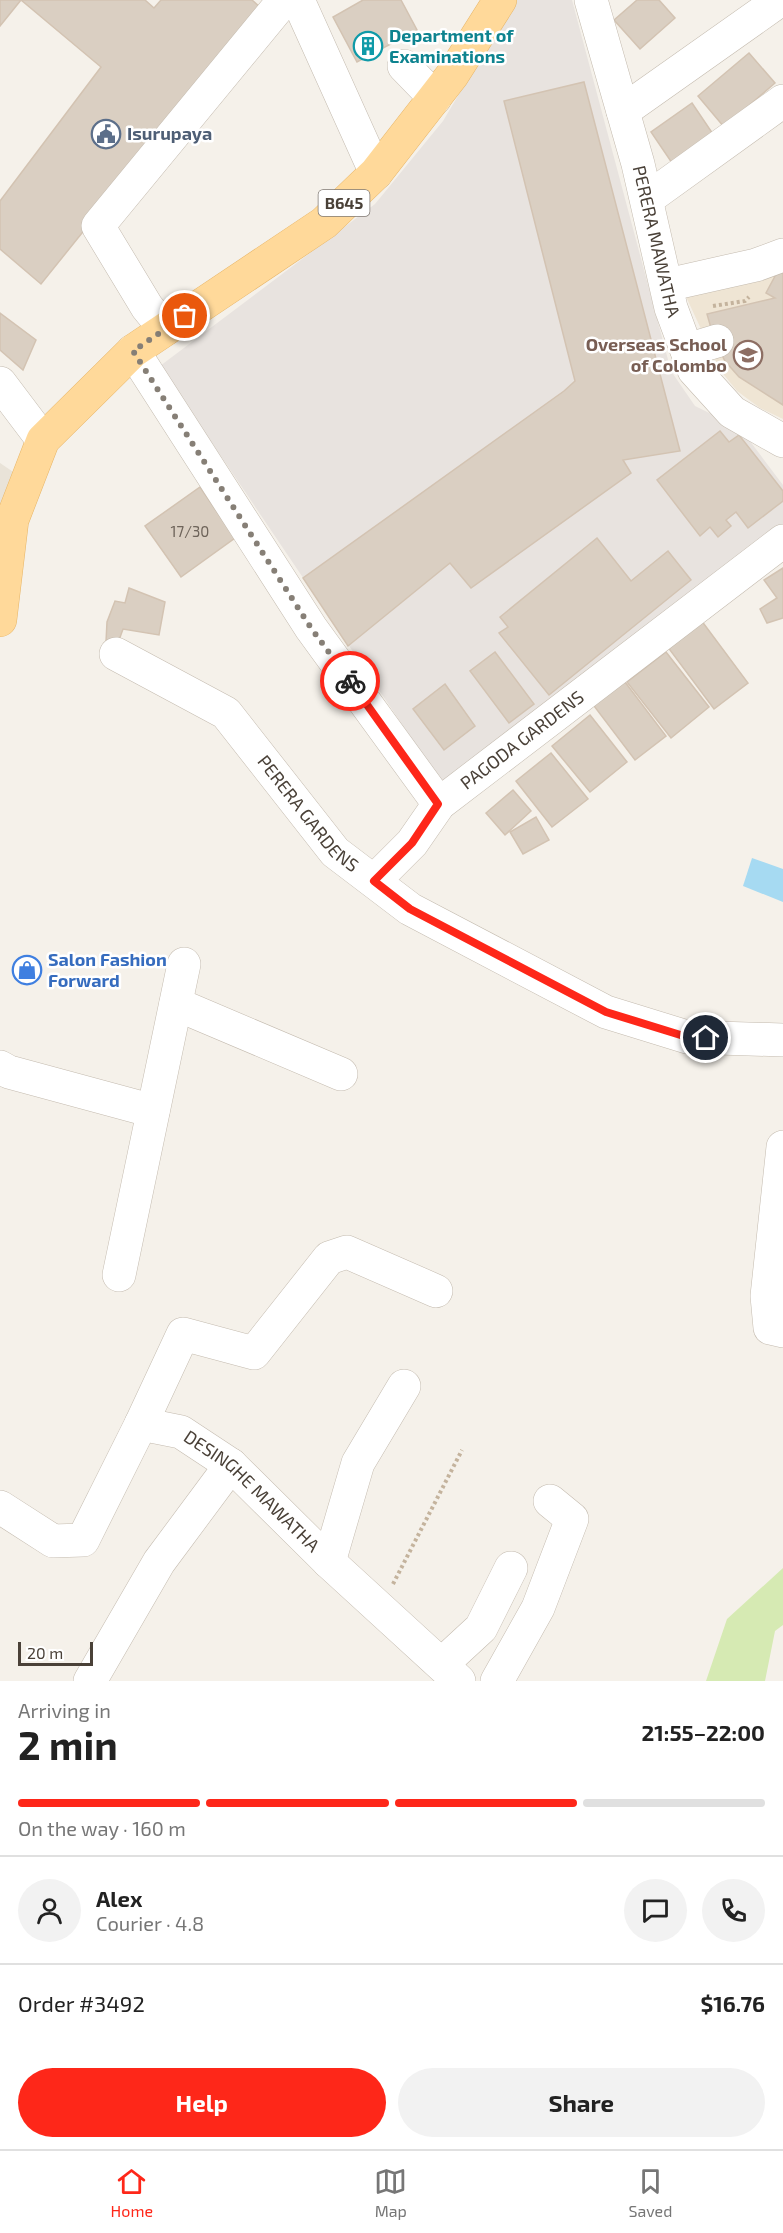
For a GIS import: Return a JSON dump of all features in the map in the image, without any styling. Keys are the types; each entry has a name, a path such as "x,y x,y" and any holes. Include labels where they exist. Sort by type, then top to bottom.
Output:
{"main road":[{"name":"B645","path":"0,620 12,520 43,440 133,351 324,222 376,172 453,74 500,0"}],"street":[{"path":"165,329 147,308 98,226 284,0"},
{"path":"298,0 376,172"},
{"name":"PERERA MAWATHA","path":"591,0 647,199 671,308 702,345 694,370 732,412 783,441"},
{"path":"622,111 780,0"},
{"path":"404,66 435,98"},
{"path":"647,199 783,101"},
{"path":"667,285 756,265 783,255"},
{"path":"133,351 311,628 438,804"},
{"path":"0,383 43,440"},
{"name":"PAGODA GARDENS","path":"374,881 412,843 438,804 783,541"},
{"name":"PERERA GARDENS","path":"116,654 226,713 336,852 410,909 606,1012 687,1037 783,1040"},
{"path":"119,1275 184,964"},
{"path":"176,1004 341,1074"},
{"path":"0,1067 9,1072 153,1111"},
{"path":"783,1147 767,1296 770,1328 783,1330"},
{"path":"0,1507 52,1541 83,1540 183,1334 254,1353 329,1258 347,1252 436,1291"},
{"path":"328,1562 358,1463 404,1386"},
{"name":"DESINGHE MAWATHA","path":"141,1424 182,1432 231,1465 328,1562 451,1673"},
{"path":"90,1681 159,1562 231,1465"},
{"path":"497,1681 538,1608 572,1519 550,1501"},
{"path":"451,1673 481,1628 511,1568"}],"path":[{"path":"381,1609 462,1450"}],"shaded area":[{"path":"515,0 572,0 671,371 695,406 740,428 783,485 783,526 441,782 160,366 375,204 443,121"},
{"name":"Overseas School of Colombo","path":"783,261 783,419 760,408 737,391 720,370 682,288"},
{"path":"0,463 25,480 0,576"}],"green space":[{"path":"783,1568 783,1625 775,1631 765,1681 706,1681 727,1619"}],"water":[{"path":"752,858 783,869 783,902 743,886"}],"building":[{"path":"0,0 21,0 0,26"},
{"name":"Isurupaya","path":"21,0 145,0 154,8 161,0 252,0 262,9 41,284 0,249 0,201 101,67"},
{"name":"Department of Examinations","path":"363,0 401,0 417,30 357,62 333,17"},
{"path":"637,0 659,0 675,18 640,49 614,20"},
{"path":"749,53 775,83 724,127 698,96"},
{"path":"584,82 680,451 623,460 631,473 471,588 450,563 348,646 303,578 575,381 504,101"},
{"path":"692,103 713,134 672,163 651,132"},
{"path":"781,265 783,266 783,405 739,377 725,361 715,342 707,314 775,298 766,293"},
{"path":"0,313 36,340 23,370 0,350"},
{"path":"720,431 729,442 739,435 783,491 783,501 748,528 736,512 726,520 731,526 718,537 710,527 700,536 657,480"},
{"path":"200,487 235,538 181,577 145,526"},
{"path":"597,538 631,581 668,551 691,580 549,695 499,633 508,627 500,617"},
{"path":"783,568 783,618 767,623 760,609 777,598 764,580"},
{"path":"129,588 165,602 159,635 123,629 118,643 106,642 107,622 115,601 125,603"},
{"path":"698,616 748,683 714,709 664,642"},
{"path":"495,652 534,704 509,723 470,671"},
{"path":"666,652 709,707 671,738 627,682"},
{"path":"622,678 666,736 635,760 591,702"},
{"path":"445,684 475,726 444,750 413,709"},
{"path":"590,715 627,762 590,792 552,746"},
{"path":"551,753 588,799 552,827 516,781"},
{"path":"513,790 531,811 505,835 486,813"},
{"path":"536,817 549,840 523,854 510,832"}],"way so far":[{"path":"185,316 133,351 311,628 350,681"}],"place":[{"name":"Department of Examinations","path":"368,46"},
{"name":"Isurupaya","path":"106,134"},
{"name":"Overseas School of Colombo","path":"748,355"},
{"name":"Salon Fashion Forward","path":"27,970"}],"route":[{"path":"350,681 438,804 412,843 374,881 410,909 606,1012 687,1037 706,1038"}]}
